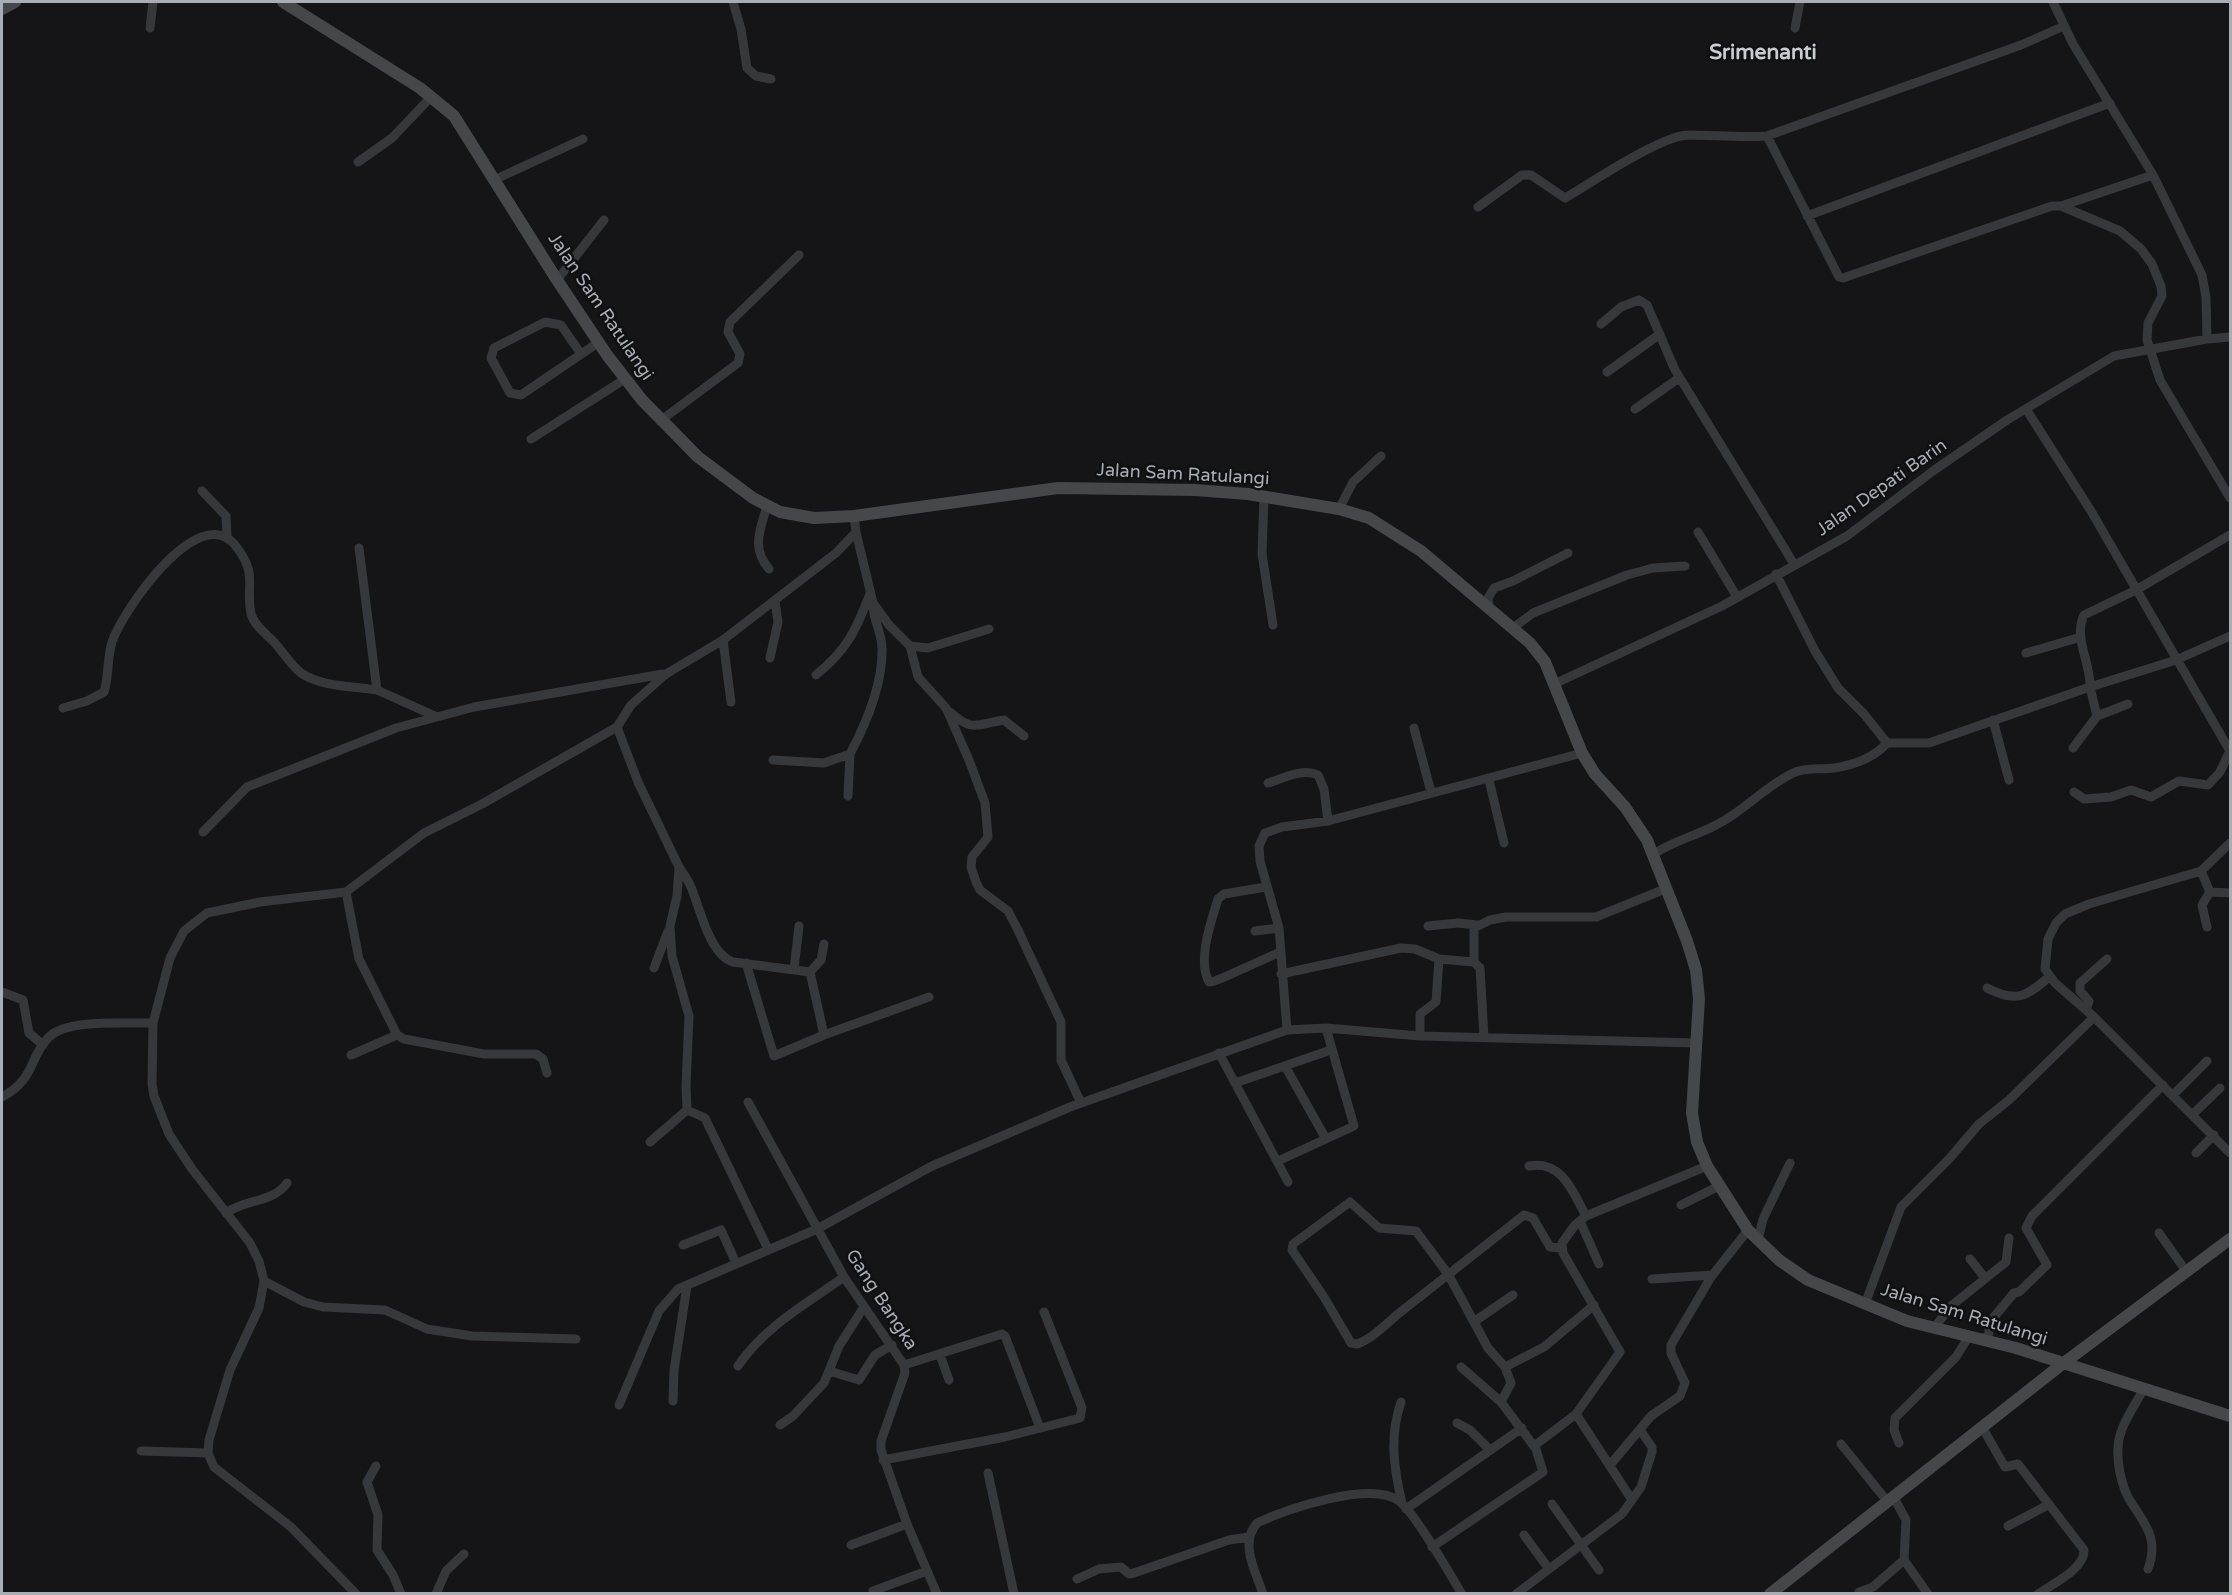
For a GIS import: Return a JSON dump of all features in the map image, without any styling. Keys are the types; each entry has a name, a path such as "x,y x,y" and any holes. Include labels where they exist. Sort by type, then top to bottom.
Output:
{"street":[{"path":"2,9 15,2"},
{"path":"150,28 153,2"},
{"name":"Jalan Sam Ratulangi","path":"283,2 432,96 454,116 496,179 557,280 625,379 660,421 698,457 767,506 796,517 854,516 1058,489 1195,490 1264,496 1339,509 1369,518 1412,546 1489,606 1530,643 1545,663 1582,753 1594,774 1625,807 1654,854 1696,970 1699,999 1692,1113 1697,1142 1707,1166 1748,1230 1808,1280 1907,1321 1984,1340 2230,1416"},
{"path":"733,2 741,28 747,68 756,76 771,79"},
{"path":"1795,28 1800,2"},
{"path":"2053,2 2064,26 2153,175 2202,276 2206,297 2207,339"},
{"path":"1478,207 1522,175 1531,175 1565,198 1634,157 1678,138 1688,135 1736,139 1767,136 2021,45 2064,26"},
{"path":"358,162 392,138 432,96"},
{"path":"1807,216 2110,103"},
{"path":"1767,136 1839,277 1842,278 2052,206 2061,206 2153,175"},
{"path":"496,179 583,139"},
{"path":"2061,206 2120,231 2141,249 2152,264 2162,290 2146,332 2160,380 2230,498"},
{"path":"557,280 604,220"},
{"path":"660,421 738,363 740,354 728,332 730,322 799,255"},
{"path":"1600,324 1621,307 1639,300 1647,305 1679,378 1794,564"},
{"path":"581,354 561,325 545,322 494,348 491,358 510,393 515,396 521,395 599,342"},
{"path":"1607,372 1660,334"},
{"name":"Jalan Depati Barin","path":"1554,684 1675,630 1847,536 1933,471 2026,409 2114,356 2230,337"},
{"path":"1635,410 1679,378"},
{"path":"531,439 625,379"},
{"path":"2026,409 2091,511 2230,751 2220,772 2208,785 2179,781 2151,797 2131,790 2111,797 2084,800 2074,792"},
{"path":"1339,509 1353,482 1381,456"},
{"path":"202,491 226,516 227,537"},
{"path":"1264,496 1262,555 1273,625"},
{"path":"767,506 757,545 769,569"},
{"path":"848,796 850,754 866,724 882,659 882,641 874,620 871,591 854,516"},
{"path":"353,1593 291,1527 213,1467 208,1453 208,1440 228,1377 259,1308 264,1281 254,1251 169,1134 157,1107 152,1084 153,1023 170,958 177,942 196,919 207,913 260,902 346,892 424,832 482,804 617,727 631,705 666,674 723,640 836,553 856,532"},
{"path":"1698,532 1737,597"},
{"path":"63,708 87,702 104,692 114,636 142,589 168,560 197,538 205,535 227,537 235,545 251,573 252,617 299,671 318,680 377,690 435,716"},
{"path":"2097,716 2090,687 2091,673 2081,637 2080,628 2084,615 2136,590 2230,535"},
{"path":"359,548 377,690"},
{"path":"1489,606 1488,598 1494,588 1513,582 1568,553"},
{"path":"1513,628 1533,613 1627,575 1653,567 1685,566"},
{"path":"1776,574 1815,651 1838,688 1887,743"},
{"path":"816,675 838,657 849,643 871,591"},
{"path":"770,658 778,622 775,601"},
{"path":"873,603 889,625 910,646 918,677 946,708 967,725 986,725 1004,720 1024,736"},
{"path":"910,646 928,648 989,629"},
{"path":"1654,854 1665,846 1718,825 1760,792 1794,772 1833,768 1856,762 1874,755 1887,743 1929,743 2176,660 2230,636"},
{"path":"2026,653 2081,637"},
{"path":"723,640 731,702"},
{"path":"203,832 239,794 256,783 435,716 666,674"},
{"path":"2073,748 2097,716 2128,704"},
{"path":"946,708 985,803 988,837 972,857 974,875 980,890 1008,910 1017,928 1060,1023 1061,1060 1081,1103"},
{"path":"1993,720 2009,780"},
{"path":"617,727 638,782 690,885 697,910 722,957 733,962 810,972"},
{"path":"1414,728 1431,792"},
{"path":"1287,1030 1279,928 1266,886 1259,846 1265,833 1281,827 1328,822 1431,792 1489,780 1582,753"},
{"path":"773,760 824,763 850,754"},
{"path":"1268,783 1302,772 1318,775 1324,789 1328,822"},
{"path":"1489,780 1504,843"},
{"path":"2230,843 2201,871 2089,904 2065,914 2056,923 2048,939 2045,969 2049,977 2094,1017 2230,1153"},
{"path":"654,968 677,896 679,867"},
{"path":"2201,871 2210,892"},
{"path":"1266,886 1224,894 1218,899 1205,954 1206,976 1209,982 1217,982 1235,971 1281,952"},
{"path":"1428,926 1477,925 1506,917 1596,917 1665,889"},
{"path":"346,892 359,959 397,1035 404,1039 483,1054 536,1054 543,1059 547,1073"},
{"path":"2210,892 2230,893"},
{"path":"2207,927 2202,905 2210,892"},
{"path":"1474,962 1473,934 1477,925"},
{"path":"669,926 672,956 689,1016 687,1110"},
{"path":"794,969 799,926"},
{"path":"1255,931 1279,928"},
{"path":"810,972 821,960 824,944"},
{"path":"1281,974 1401,948 1415,949 1438,959 1474,962 1480,968 1484,1037"},
{"path":"1420,1036 1420,1014 1436,1002 1438,959"},
{"path":"2086,1010 2089,1001 2080,991 2080,983 2107,959"},
{"path":"746,963 774,1056 824,1035 929,997"},
{"path":"810,972 824,1035"},
{"path":"1987,988 2002,995 2017,997 2035,989 2049,977"},
{"path":"2,992 23,1000 30,1033 43,1045"},
{"path":"1865,1304 1901,1207 1949,1160 1972,1130 2009,1100 2094,1017"},
{"path":"2,1097 27,1077 50,1036 67,1027 153,1023"},
{"path":"619,1405 659,1311 678,1289 817,1229 932,1166 1081,1103 1287,1030 1326,1028 1420,1036 1614,1043 1697,1043"},
{"path":"1278,1161 1354,1126 1326,1028"},
{"path":"351,1055 397,1035"},
{"path":"1235,1083 1331,1050"},
{"path":"1219,1053 1288,1182"},
{"path":"2173,1095 2207,1061"},
{"path":"1285,1066 1326,1139"},
{"path":"1984,1340 1989,1333 1989,1323 2014,1294 2047,1265 2026,1228 2031,1216 2163,1085"},
{"path":"2193,1114 2220,1089"},
{"name":"Gang Bangka","path":"747,1102 844,1277 904,1365 904,1373 881,1441 883,1460 907,1524 937,1593"},
{"path":"650,1143 687,1110"},
{"path":"687,1110 705,1118 768,1250"},
{"path":"2196,1153 2214,1135"},
{"path":"1758,1240 1763,1219 1790,1162"},
{"path":"1529,1166 1546,1166 1566,1178 1599,1264"},
{"path":"1534,1446 1576,1414 1620,1352 1562,1248 1565,1237 1583,1218 1707,1166"},
{"path":"226,1213 246,1202 275,1195 287,1183"},
{"path":"1681,1205 1719,1186"},
{"path":"1501,1402 1511,1383 1505,1366 1488,1348 1449,1274 1420,1233 1411,1229 1375,1226 1358,1206 1350,1202 1296,1240 1292,1247 1351,1343 1357,1344 1449,1274 1526,1214 1533,1218 1550,1247 1562,1248"},
{"path":"683,1245 721,1230 736,1263"},
{"path":"1610,1465 1651,1416 1680,1396 1685,1383 1671,1353 1671,1345 1713,1275 1748,1230"},
{"path":"2159,1233 2186,1271"},
{"path":"1934,1328 1951,1306 2006,1262 2009,1238"},
{"path":"1770,1593 2061,1365 2230,1239"},
{"path":"1970,1258 1985,1278"},
{"path":"1652,1279 1713,1275"},
{"path":"738,1366 747,1352 765,1335 844,1277"},
{"path":"264,1281 304,1302 323,1307 385,1310 427,1329 472,1336 576,1339"},
{"path":"673,1401 674,1370 687,1286"},
{"path":"1475,1321 1513,1295"},
{"path":"1505,1366 1544,1347 1594,1305"},
{"path":"780,1425 801,1408 824,1383 839,1346 864,1307"},
{"path":"883,1460 1080,1418 1083,1414 1044,1312"},
{"path":"904,1365 1000,1334 1004,1335 1040,1428"},
{"path":"1899,1443 1894,1430 1895,1418 1956,1358 1969,1336"},
{"path":"829,1371 859,1380 875,1355 892,1345"},
{"path":"940,1355 950,1380"},
{"path":"1432,1547 1541,1476 1543,1468 1534,1446 1501,1402 1461,1367"},
{"path":"2144,1388 2126,1421 2118,1449 2122,1481 2153,1542 2153,1554 2148,1569"},
{"path":"1401,1402 1396,1417 1393,1461 1404,1506 1462,1593"},
{"path":"1576,1414 1632,1500"},
{"path":"1457,1423 1470,1430 1490,1450"},
{"path":"1982,1427 2005,1467 2018,1463 2080,1545 2084,1555 2078,1565 2038,1593"},
{"path":"1404,1506 1522,1428"},
{"path":"1516,1593 1622,1514 1641,1486 1652,1452 1652,1447 1640,1430"},
{"path":"1841,1444 1906,1520 1904,1560 1928,1593"},
{"path":"141,1451 208,1453"},
{"path":"376,1466 367,1482 378,1515 377,1550 393,1575 400,1593"},
{"path":"988,1473 1014,1593"},
{"path":"1263,1593 1253,1570 1249,1537 1257,1523 1341,1496 1381,1494 1404,1506"},
{"path":"1552,1504 1599,1570"},
{"path":"2008,1526 2048,1505"},
{"path":"851,1545 907,1524"},
{"path":"1524,1535 1549,1569"},
{"path":"1077,1579 1099,1569 1121,1567 1129,1574 1134,1574 1229,1540 1249,1537"},
{"path":"436,1593 446,1571 464,1554"},
{"path":"1859,1592 1873,1587 1904,1560"},
{"path":"873,1591 927,1571"}],"district":[{"name":"Srimenanti","path":"1763,53"}]}
